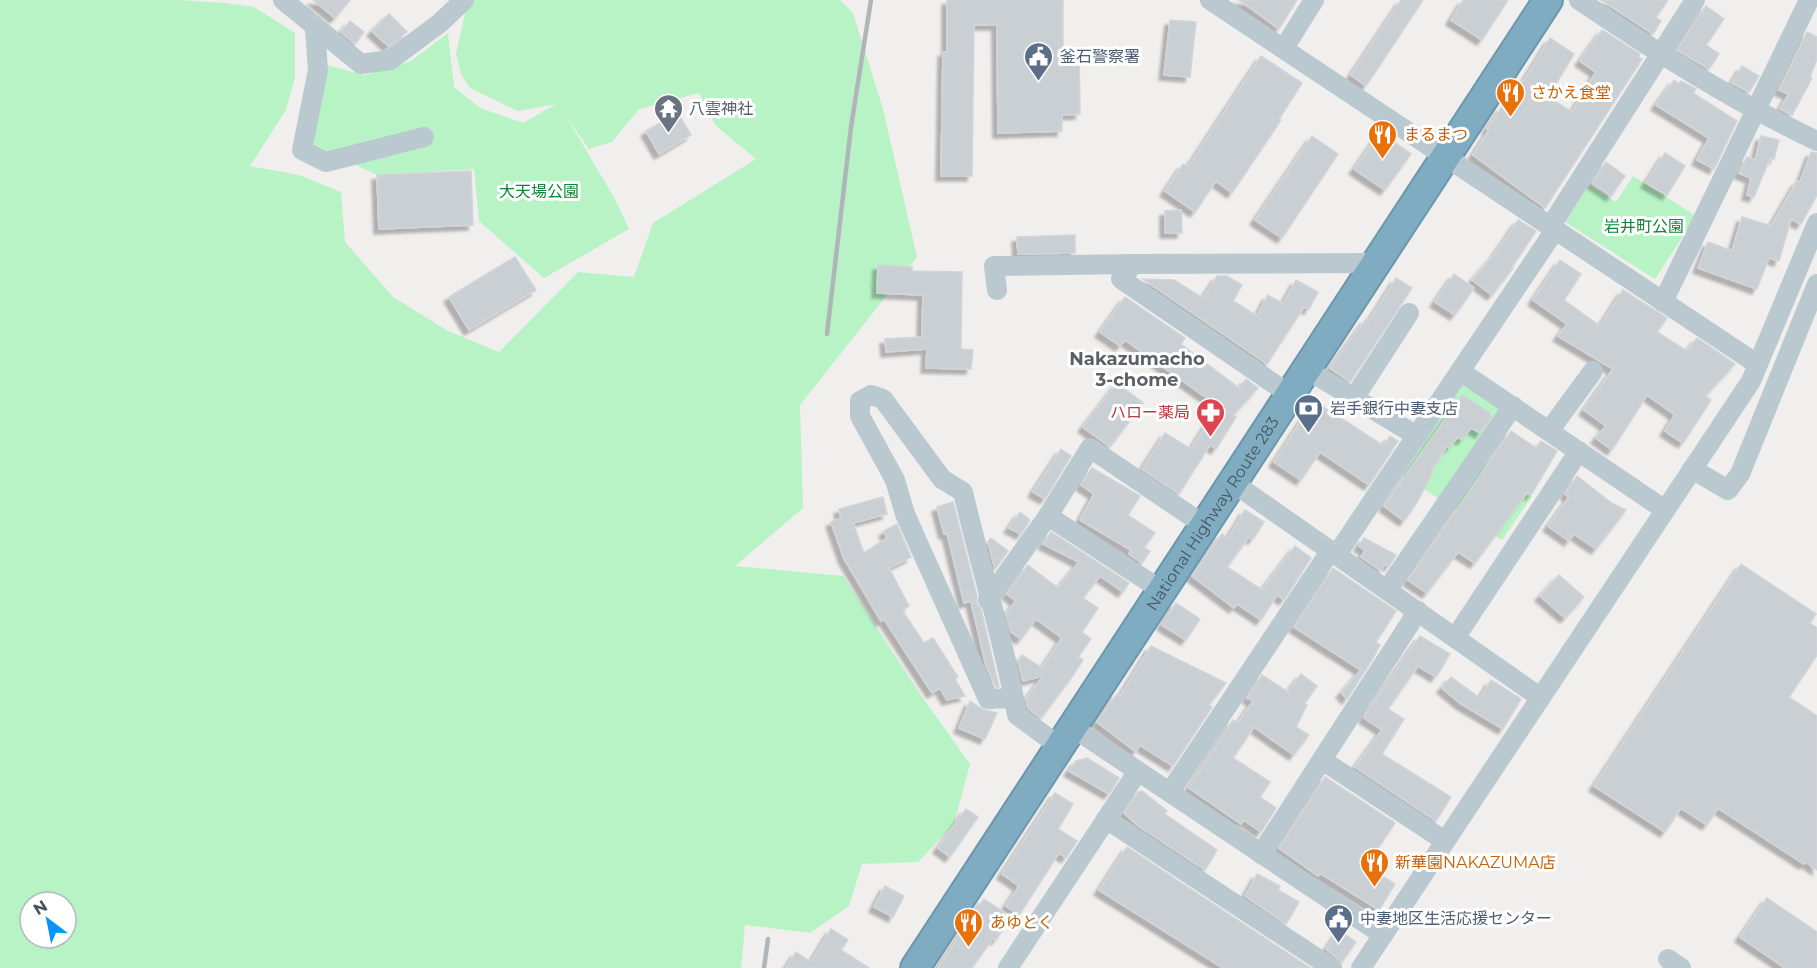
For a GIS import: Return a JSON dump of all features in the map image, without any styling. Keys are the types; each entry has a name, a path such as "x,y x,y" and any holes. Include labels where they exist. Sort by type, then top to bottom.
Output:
{"highway":[{"name":"National Highway Route 283","path":"915,968 1548,0"}],"street":[{"path":"283,0 315,28 335,40 361,64 390,60 440,23 464,0"},
{"path":"1284,48 1314,0"},
{"path":"1579,0 1660,55 1754,111 1817,141"},
{"path":"1170,792 1334,552 1417,436 1552,229 1695,0"},
{"path":"1663,302 1809,0"},
{"path":"1218,2 1552,229 1757,364"},
{"path":"315,28 318,70 302,150 326,162 424,137"},
{"path":"1361,968 1750,381 1817,223"},
{"path":"997,290 994,266 1375,263"},
{"path":"1133,264 1121,279 1289,394"},
{"path":"1692,470 1728,490 1740,474 1817,284"},
{"path":"1354,398 1409,313"},
{"path":"1306,369 1417,436"},
{"path":"1460,371 1665,510"},
{"path":"1549,430 1593,371"},
{"path":"1014,698 988,699 905,514 895,480 860,416 860,400 871,395 883,399 942,479 963,492 988,600 1014,698 1017,715 1138,771 1383,935"},
{"path":"1387,590 1513,406"},
{"path":"988,600 1048,516 1090,448 1204,525"},
{"path":"1455,638 1579,451"},
{"path":"1232,482 1540,698"},
{"path":"1048,516 1161,590"},
{"path":"1262,854 1418,611"},
{"path":"1322,760 1445,842"},
{"path":"1008,968 1138,771"},
{"path":"1107,819 1332,968"}],"green space":[{"name":"大天場公園","path":"0,0 179,0 225,3 254,7 295,33 295,77 286,110 250,166 299,175 341,192 345,242 393,297 448,331 499,352 578,272 634,277 653,223 756,159 715,125 699,93 639,109 612,142 589,149 566,116 616,201 629,229 544,278 479,221 474,169 377,175 305,140 318,63 365,75 411,61 448,33 454,87 480,108 523,123 556,104 518,111 470,88 461,74 456,54 468,0 840,0 853,13 883,109 917,257 800,405 803,508 735,566 843,576 920,694 970,764 954,824 918,862 862,864 849,906 810,933 745,925 741,968 0,968"},
{"name":"岩井町公園","path":"1633,176 1696,216 1655,279 1565,222 1589,185 1616,202"},
{"path":"1464,382 1507,411 1476,458 1532,496 1502,540 1403,475"}],"building":[{"path":"313,0 350,0 335,18"},
{"name":"釜石警察署","path":"947,0 1063,0 1063,50 1079,50 1080,114 1062,115 1062,131 998,133 997,25 974,25 972,176 941,176 943,52 947,52"},
{"path":"1239,0 1297,0 1279,29"},
{"path":"1401,0 1423,0 1366,86 1351,75"},
{"path":"1463,0 1508,0 1482,40 1451,20"},
{"path":"1601,0 1668,0 1656,17 1661,21 1653,34"},
{"path":"1706,6 1724,19 1706,45 1719,54 1709,69 1677,50"},
{"path":"389,14 407,32 388,46 372,31"},
{"path":"1170,20 1196,22 1190,77 1164,75"},
{"path":"350,21 364,32 355,44 341,32"},
{"path":"1602,30 1640,54 1638,57 1642,59 1545,208 1473,155 1489,130 1487,129 1502,107 1504,109 1521,81 1523,82 1550,38 1574,54 1548,97 1572,112 1596,72 1580,61"},
{"path":"1807,32 1817,37 1817,59 1810,77 1812,78 1792,115 1780,109 1789,94 1779,90"},
{"path":"1261,56 1302,83 1279,119 1281,120 1232,193 1216,181 1195,212 1165,191 1183,164 1188,167"},
{"path":"1742,66 1759,76 1749,92 1732,83"},
{"path":"1674,80 1679,84 1681,81 1696,89 1693,93 1737,121 1714,169 1697,160 1709,138 1656,105"},
{"name":"八雲神社","path":"678,113 691,135 659,154 646,131"},
{"path":"1380,132 1411,154 1385,190 1354,169"},
{"path":"1312,136 1338,154 1282,238 1255,220"},
{"path":"1761,136 1779,140 1774,159 1770,158 1754,197 1747,195 1751,178 1739,173 1747,157 1755,160"},
{"path":"1811,152 1817,153 1817,195 1801,224 1791,219 1779,261 1769,258 1757,289 1698,268 1708,242 1732,251 1742,217 1771,226 1797,181 1800,182"},
{"path":"1665,153 1685,166 1667,195 1646,183"},
{"path":"1606,162 1625,176 1611,196 1592,183"},
{"path":"471,171 473,225 379,229 377,175"},
{"path":"1181,210 1182,233 1165,233 1165,211"},
{"path":"1518,220 1536,231 1513,268 1492,295 1472,280 1495,254"},
{"path":"1075,235 1075,253 1018,254 1017,237"},
{"path":"515,257 536,290 469,330 449,297"},
{"path":"1560,260 1581,274 1564,300 1600,326 1623,290 1667,318 1657,332 1687,351 1697,338 1735,364 1705,396 1711,400 1683,443 1665,431 1675,415 1647,395 1612,450 1596,438 1606,426 1584,410 1613,369 1558,336 1567,324 1533,300"},
{"path":"878,265 912,267 912,271 962,272 961,349 973,350 971,369 926,368 927,349 886,352 885,339 922,337 923,295 877,293"},
{"path":"1454,274 1474,288 1455,315 1435,302"},
{"path":"1217,276 1227,276 1242,285 1233,301 1257,316 1268,295 1283,304 1296,280 1318,292 1309,309 1304,307 1267,364 1143,279 1174,280 1203,298"},
{"path":"1396,278 1412,288 1350,382 1330,368 1366,319 1369,321"},
{"path":"1125,297 1185,338 1181,344 1239,388 1246,379 1258,388 1233,415 1236,417 1216,449 1210,445 1179,494 1142,469 1165,433 1191,449 1218,406 1125,340 1120,346 1100,332"},
{"path":"1117,383 1143,403 1110,447 1083,427"},
{"path":"1462,395 1490,413 1491,417 1480,433 1471,428 1462,440 1458,437 1449,448 1447,446 1430,473 1432,474 1416,504 1404,521 1384,506"},
{"path":"1314,401 1384,446 1390,436 1398,441 1369,485 1320,452 1301,480 1274,462"},
{"path":"1511,431 1536,448 1541,441 1557,451 1531,495 1527,493 1475,563 1458,552 1427,593 1408,580"},
{"path":"1061,449 1071,456 1045,499 1033,492"},
{"path":"1092,468 1140,496 1128,515 1155,533 1144,548 1150,551 1142,563 1129,554 1131,550 1080,520 1094,494 1081,485"},
{"path":"1577,476 1613,504 1626,510 1596,549 1574,534 1569,541 1548,526 1569,497 1565,494"},
{"path":"883,497 887,514 853,523 864,553 887,538 884,531 897,524 911,557 889,568 909,606 902,610 924,643 933,638 958,677 955,679 965,696 947,700 940,688 932,693 884,619 881,621 844,559 831,522 841,518 839,509"},
{"path":"953,502 999,687 996,687 986,666 971,601 964,603 947,533 944,534 937,507"},
{"path":"1245,510 1264,522 1253,539 1249,537 1227,567 1262,590 1295,546 1311,558 1284,600 1277,595 1261,620 1237,604 1234,608 1192,576 1222,534 1228,538"},
{"path":"1020,512 1030,520 1021,534 1009,528"},
{"path":"1051,532 1129,583 1123,592 1100,576 1083,598 1098,608 1082,632 1091,639 1078,657 1083,660 1041,718 1028,708 1026,699 1043,676 1023,681 1018,661 1022,655 1042,668 1062,638 1036,619 1021,639 1011,632 1006,613 1016,601 1007,594 1028,565 1058,588 1079,562 1043,544"},
{"path":"991,538 1008,551 995,569 988,542"},
{"path":"1364,538 1396,555 1389,566 1385,564 1381,571 1361,557 1365,550 1359,546"},
{"path":"1741,564 1816,614 1810,623 1817,628 1817,655 1789,697 1817,716 1817,870 1806,862 1804,864 1718,808 1707,825 1681,808 1665,832 1594,786"},
{"path":"1333,568 1396,611 1376,642 1380,645 1373,658 1347,699 1341,693 1361,670 1294,627"},
{"path":"1559,575 1584,597 1565,618 1540,596"},
{"path":"1176,603 1200,619 1186,640 1162,625"},
{"path":"1420,636 1450,654 1436,677 1418,666 1388,709 1404,719 1382,754 1451,797 1436,821 1355,767 1382,730 1364,718 1365,715"},
{"path":"1151,646 1226,683 1209,705 1212,707 1173,766 1140,745 1136,752 1097,722 1117,694 1120,696"},
{"path":"1301,674 1317,686 1304,704 1307,705 1296,727 1309,735 1294,755 1254,727 1233,758 1270,782 1260,797 1276,808 1261,832 1244,820 1241,824 1189,788 1233,720 1238,723 1253,701 1247,698 1262,675 1288,692"},
{"path":"1451,677 1480,698 1491,680 1521,699 1503,729 1461,704 1442,688"},
{"path":"970,701 982,709 997,713 985,739 959,728"},
{"path":"1087,758 1119,778 1109,794 1069,771 1076,761"},
{"path":"1325,777 1395,823 1366,866 1395,884 1379,910 1320,873 1318,876 1279,848"},
{"path":"1142,791 1167,811 1165,814 1217,850 1205,870 1137,825 1124,813 1138,792"},
{"path":"1055,793 1073,804 1058,829 1077,841 1066,858 1059,853 1019,915 1006,906 1019,886 1002,874"},
{"path":"966,809 978,817 950,857 938,848"},
{"path":"1127,847 1310,968 1223,968 1099,890"},
{"path":"1257,874 1280,886 1278,890 1299,902 1286,924 1245,896"},
{"path":"885,886 904,896 893,917 874,907"},
{"path":"1767,898 1817,932 1817,968 1785,968 1740,937"},
{"path":"984,899 1011,917 996,940 993,938 972,968 938,968"},
{"path":"831,929 848,940 841,950 869,968 786,968 796,952 811,962"},
{"path":"1339,930 1356,942 1342,962 1326,949"}],"railway":[{"path":"827,334 851,127 871,0"},
{"path":"764,968 768,939"}],"place":[{"name":"釜石警察署","path":"1039,82"},
{"name":"さかえ食堂","path":"1510,118"},
{"name":"八雲神社","path":"668,134"},
{"name":"まるまつ","path":"1383,160"},
{"name":"岩手銀行中妻支店","path":"1309,434"},
{"name":"ハロー薬局","path":"1211,438"},
{"name":"新華園NAKAZUMA店","path":"1374,888"},
{"name":"中妻地区生活応援センター","path":"1339,944"},
{"name":"あゆとく","path":"969,948"}],"district":[{"name":"Nakazumacho 3-chome","path":"1137,370"}]}
